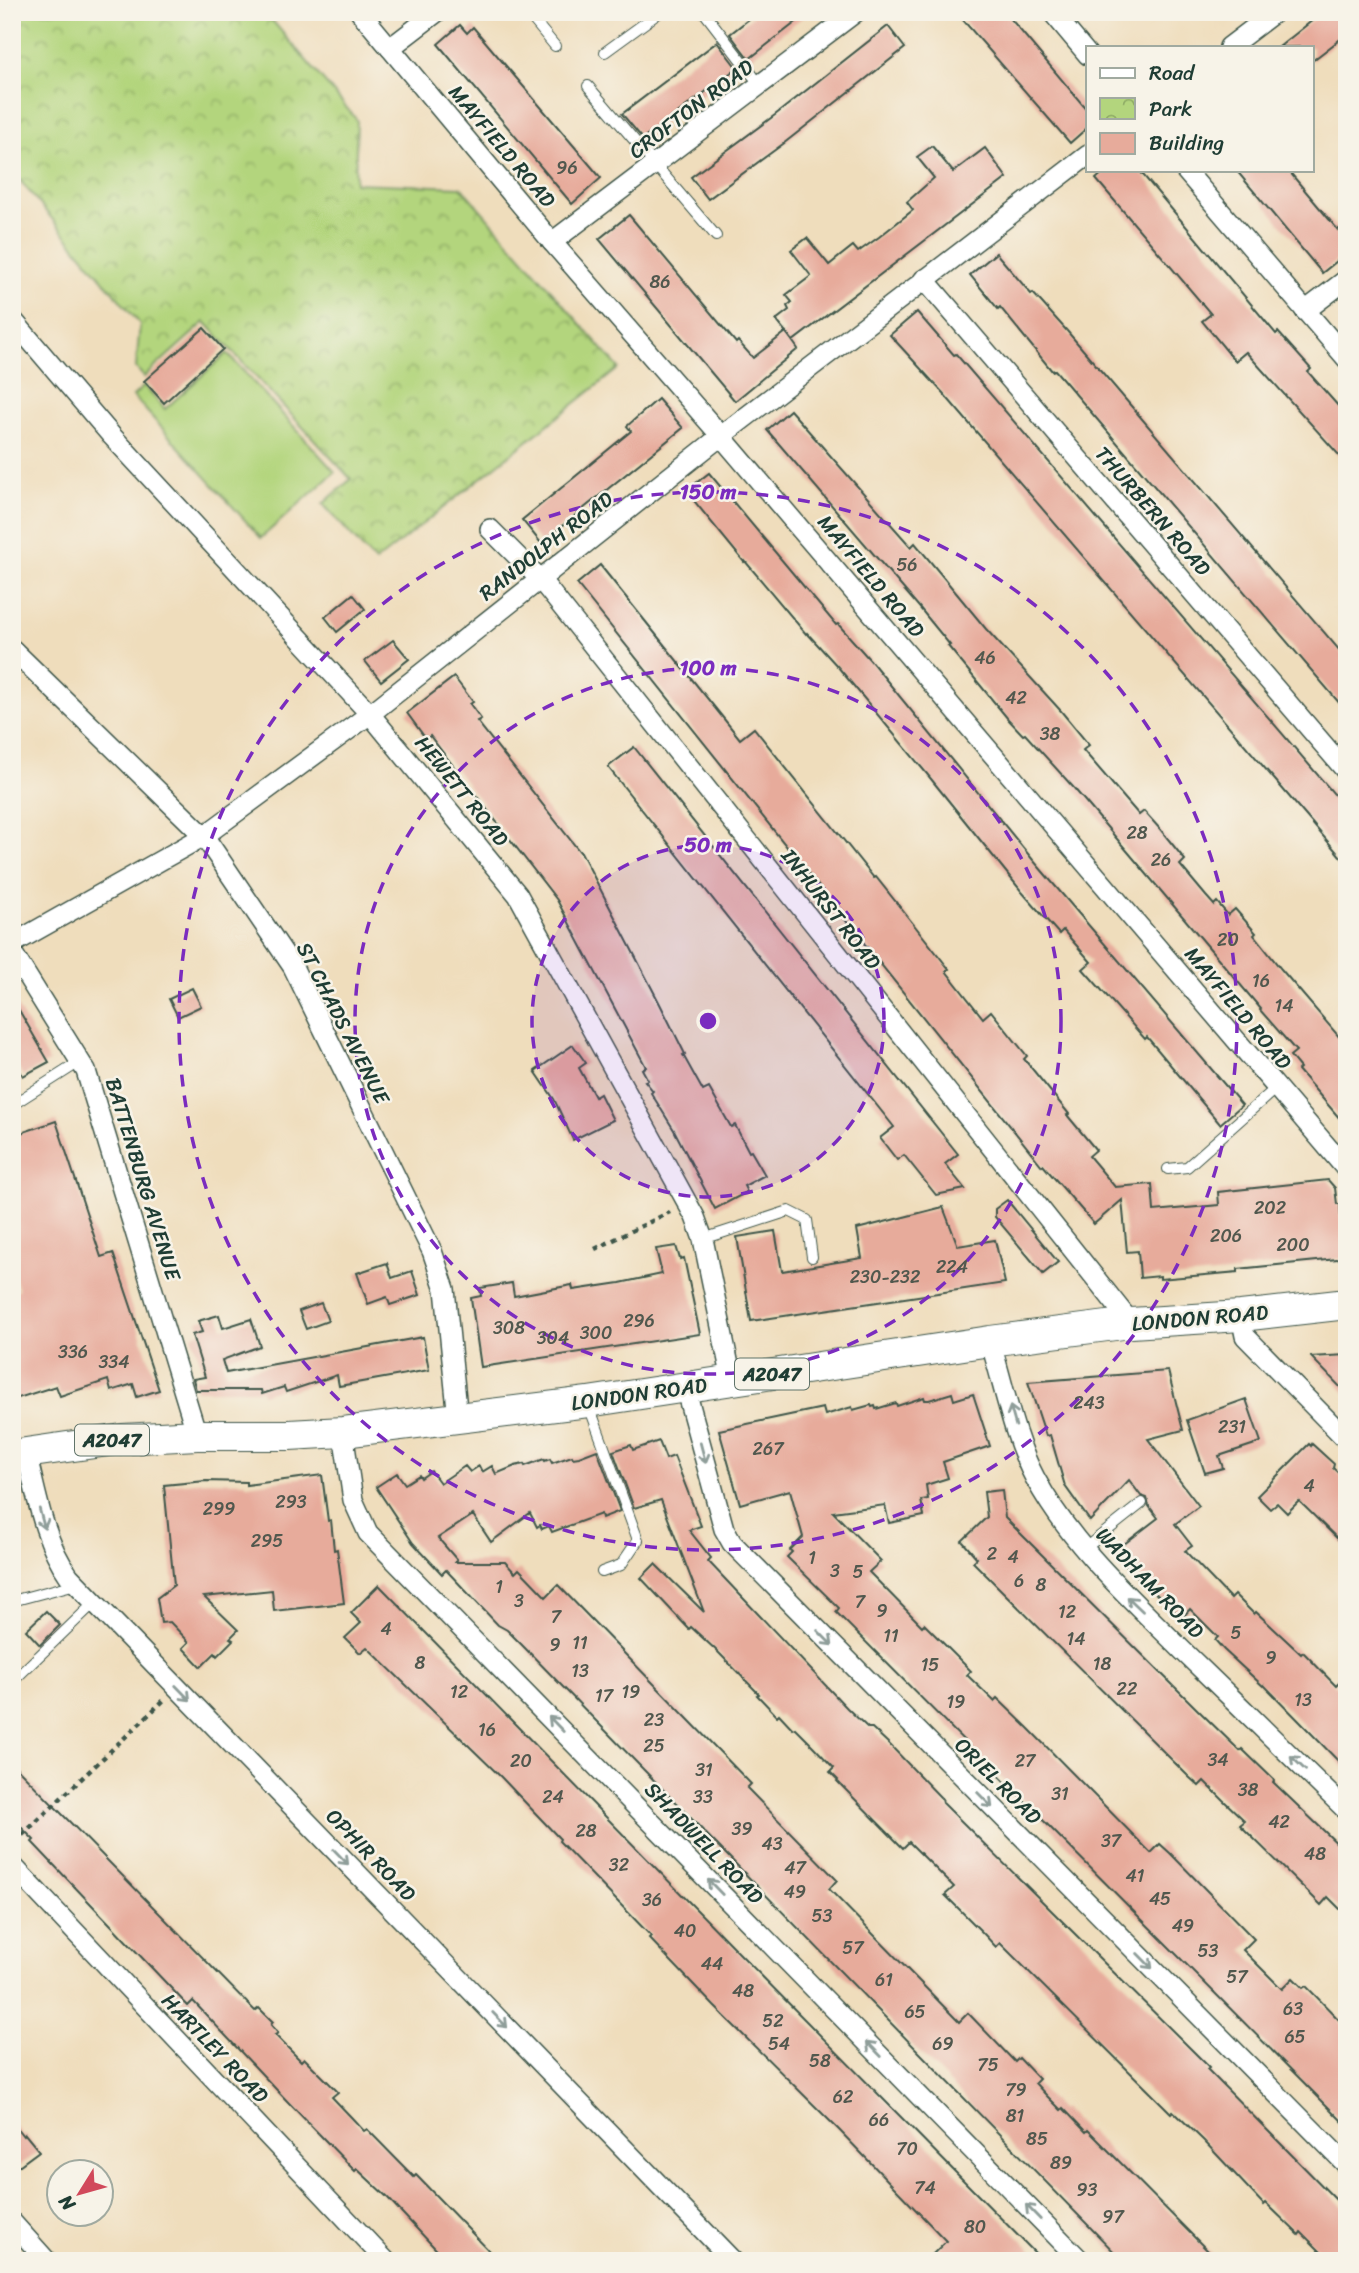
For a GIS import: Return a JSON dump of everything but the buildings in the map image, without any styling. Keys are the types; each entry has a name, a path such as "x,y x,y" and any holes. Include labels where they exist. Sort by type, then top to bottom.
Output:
{"main road":[{"name":"LONDON ROAD","path":"19,1454 122,1439 197,1434 289,1435 343,1432 588,1402 990,1341 1131,1324 1241,1316 1347,1304"}],"street":[{"name":"MAYFIELD ROAD","path":"360,12 552,242 721,436 1347,1170"},
{"path":"390,48 437,12"},
{"name":"CROFTON ROAD","path":"552,242 856,12"},
{"path":"1052,12 1086,53"},
{"path":"1230,46 1275,12"},
{"name":"RANDOLPH ROAD","path":"12,944 204,836 370,714 721,436 1086,157"},
{"path":"1187,172 1347,359"},
{"name":"THURBERN ROAD","path":"924,279 1347,772"},
{"path":"1305,311 1347,279"},
{"name":"HEWETT ROAD","path":"12,319 111,435 370,714 518,895 687,1204 703,1240 732,1380"},
{"name":"INHURST ROAD","path":"489,529 540,579 1131,1324"},
{"name":"ST CHADS AVENUE","path":"12,649 204,836 293,967 432,1251 445,1289 458,1419"},
{"name":"BATTENBURG AVENUE","path":"12,952 86,1071 197,1434"},
{"path":"1241,1316 1245,1336 1347,1440"},
{"name":"WADHAM ROAD","path":"990,1341 1018,1437 1033,1475 1084,1549 1110,1579 1347,1811"},
{"name":"ORIEL ROAD","path":"685,1387 724,1529 732,1543 1347,2165"},
{"name":"SHADWELL ROAD","path":"343,1432 353,1500 368,1533 1081,2261"},
{"name":"OPHIR ROAD","path":"19,1454 50,1544 59,1562 77,1584 733,2261"},
{"name":"HARTLEY ROAD","path":"12,1865 386,2261"},
{"path":"12,2222 47,2261"}],"lane":[{"path":"527,12 555,46"},
{"path":"606,52 660,12"},
{"path":"704,12 760,85"},
{"path":"588,86 716,236"},
{"path":"12,1105 81,1061"},
{"path":"1168,1170 1187,1167 1276,1088"},
{"path":"703,1240 789,1211 807,1220 812,1257"},
{"path":"588,1402 638,1540 621,1565 603,1572"},
{"path":"1084,1549 1142,1503"},
{"path":"12,1601 77,1584"},
{"path":"12,1682 94,1603"}],"path":[{"path":"595,1249 687,1204"},
{"path":"15,1842 165,1698"}],"green space":[{"path":"12,12 265,12 357,120 355,183 461,187 619,368 375,562 323,504 351,479 205,322 144,377 136,368 140,324 12,171"},
{"path":"227,353 335,472 261,538 133,396 144,386 165,409"}]}
